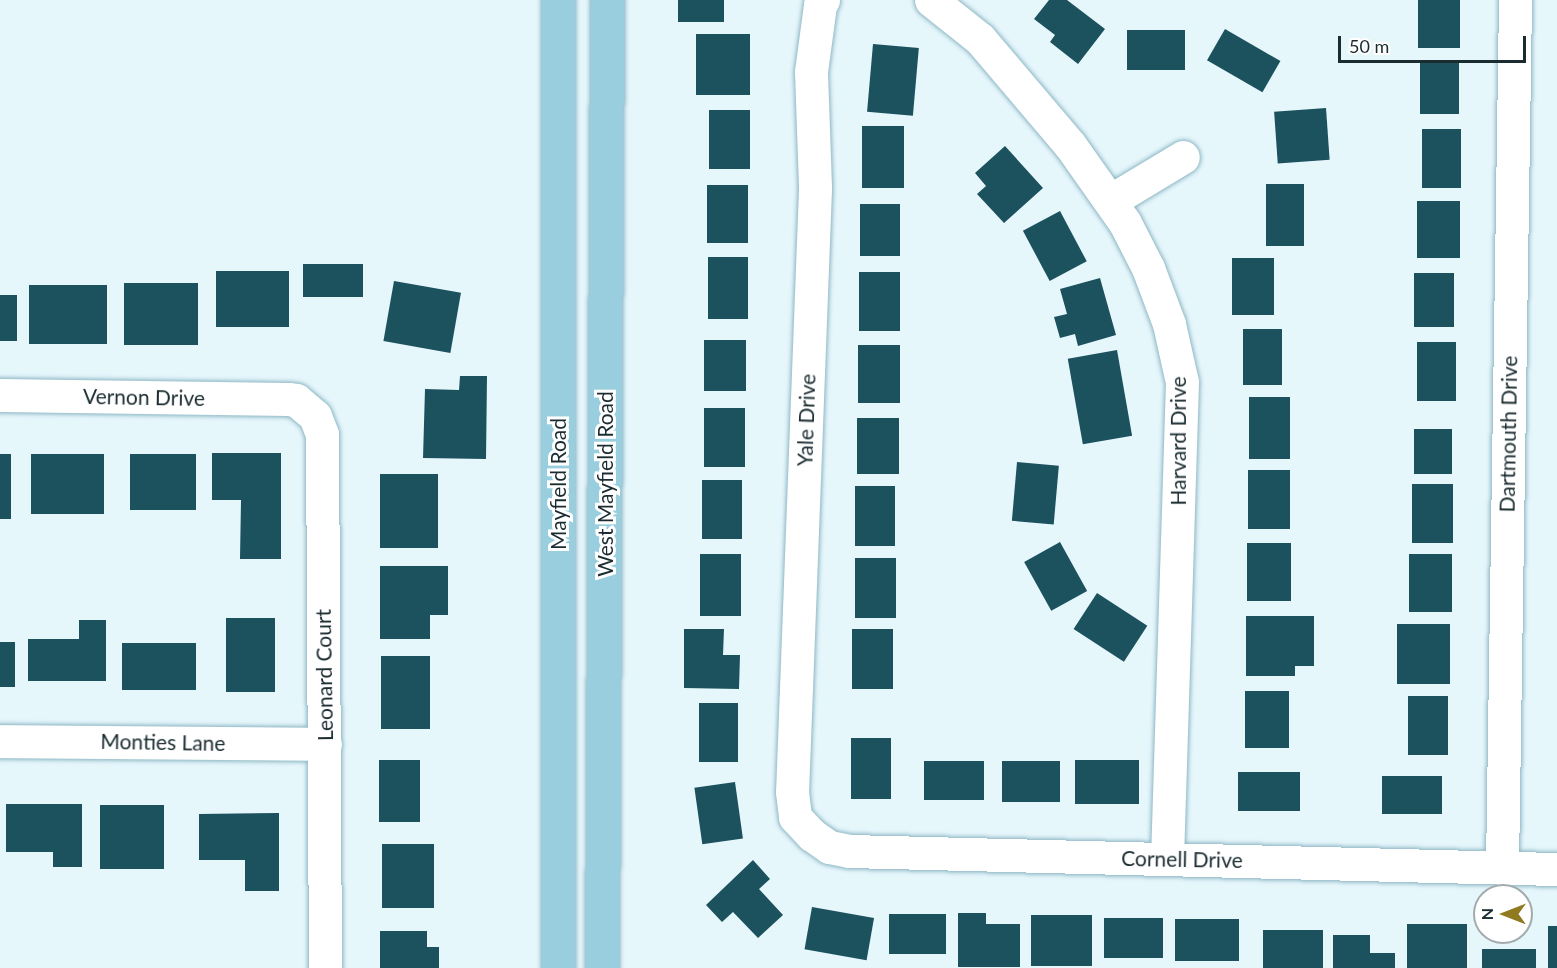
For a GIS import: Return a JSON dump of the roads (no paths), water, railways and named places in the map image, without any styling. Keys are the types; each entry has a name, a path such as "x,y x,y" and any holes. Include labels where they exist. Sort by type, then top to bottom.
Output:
{"main road":[{"name":"Mayfield Road","path":"558,0 558,968"},
{"name":"West Mayfield Road","path":"603,968 607,0"}],"street":[{"name":"Yale Drive","path":"812,835 795,817 792,792 815,189 811,72 820,5 823,0"},
{"name":"Harvard Drive","path":"931,0 980,39 1070,145 1125,223 1148,268 1169,324 1182,382 1167,859"},
{"name":"Dartmouth Drive","path":"1502,867 1515,0"},
{"path":"1110,201 1183,157"},
{"name":"Vernon Drive","path":"0,395 288,399"},
{"name":"Leonard Court","path":"288,399 296,400 315,416 322,434 325,968"},
{"name":"Monties Lane","path":"0,741 325,744"},
{"name":"Cornell Drive","path":"812,835 829,847 849,851 1557,869"}]}
